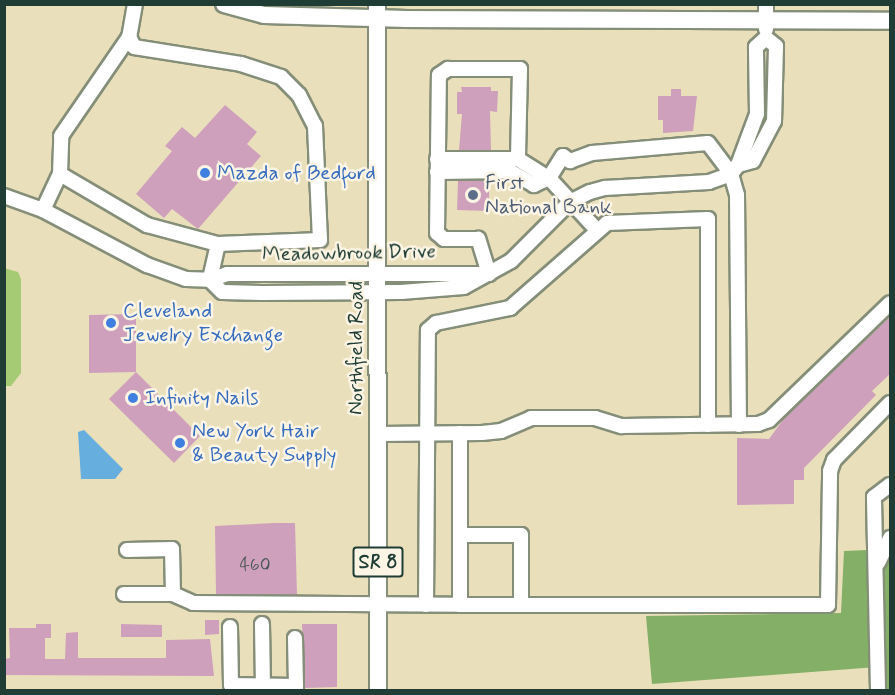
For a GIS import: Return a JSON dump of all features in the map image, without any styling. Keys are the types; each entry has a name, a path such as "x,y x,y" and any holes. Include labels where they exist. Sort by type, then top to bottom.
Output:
{"main road":[{"path":"224,4 264,15 377,11 766,12 891,21"},
{"name":"Northfield Road","path":"377,11 378,690"}],"street":[{"path":"43,210 60,174 61,136 129,37 135,4"},
{"name":"Meadowbrook Drive","path":"735,169 757,114 756,47 766,38 766,12"},
{"path":"60,174 147,225 218,244 320,240 316,136 310,114 293,88 281,77 241,64 139,49 129,37"},
{"name":"Meadowbrook Drive","path":"210,280 222,292 378,292 445,290 464,287 511,261 570,202 605,188 693,183 753,161 774,121 776,46 766,38"},
{"path":"489,274 478,239 444,239 437,233 439,75 448,69 520,69 518,159"},
{"path":"437,165 510,171 534,185 549,178 562,156 570,161 592,153 708,143 735,169 739,425"},
{"path":"437,165 518,159 549,178 596,229"},
{"name":"Meadowbrook Drive","path":"4,196 43,210 147,265 186,279 210,280 227,274 489,274"},
{"path":"426,605 428,330 436,323 510,308 550,277 596,229 607,223 636,220 708,219 708,425"},
{"path":"210,280 218,244"},
{"path":"378,434 501,431 531,418 595,418 622,426 739,425 769,420 891,303"},
{"path":"124,594 173,594 193,603 828,605 830,471 834,460 891,403"},
{"path":"459,433 460,605"},
{"path":"878,690 874,497 891,485"},
{"path":"460,535 521,536 521,605"},
{"path":"877,565 891,538"},
{"path":"127,550 172,549 173,594"},
{"path":"262,624 263,685"},
{"path":"230,627 231,685 296,688 295,638"}],"green space":[{"path":"4,268 18,272 21,279 21,373 11,386 5,386"},
{"path":"890,549 890,690 878,690 877,667 652,684 646,616 841,613 844,551"}],"water":[{"path":"84,430 123,469 115,479 81,479 78,432"}],"building":[{"path":"461,87 491,87 491,91 498,91 497,112 490,111 491,150 459,150 462,114 457,114 457,92 462,92"},
{"path":"671,89 681,89 681,96 697,96 693,131 663,133 663,120 658,120 658,96 671,96"},
{"path":"225,105 257,132 247,144 261,156 198,229 172,209 164,218 136,194 172,151 165,146 182,127 195,138"},
{"path":"489,180 489,211 457,210 458,181"},
{"path":"136,314 136,372 89,373 89,315"},
{"path":"891,316 891,373 872,391 876,395 804,468 804,480 794,480 794,504 737,505 737,438 769,439 785,417"},
{"path":"136,372 200,436 174,463 109,399"},
{"path":"295,523 297,595 216,594 215,526"},
{"path":"205,620 219,620 219,634 205,635"},
{"path":"36,624 51,624 51,638 45,638 45,659 65,659 66,633 78,632 78,658 166,658 166,640 210,639 214,676 4,675 4,659 10,658 9,628 36,628"},
{"path":"121,624 162,625 162,637 121,637"},
{"path":"302,624 337,624 337,687 305,688"}],"place":[{"name":"Mazda of Bedford","path":"205,173"},
{"name":"First National Bank","path":"473,195"},
{"name":"Cleveland Jewelry Exchange","path":"111,323"},
{"name":"Infinity Nails","path":"133,398"},
{"name":"New York Hair & Beauty Supply","path":"180,443"}]}
